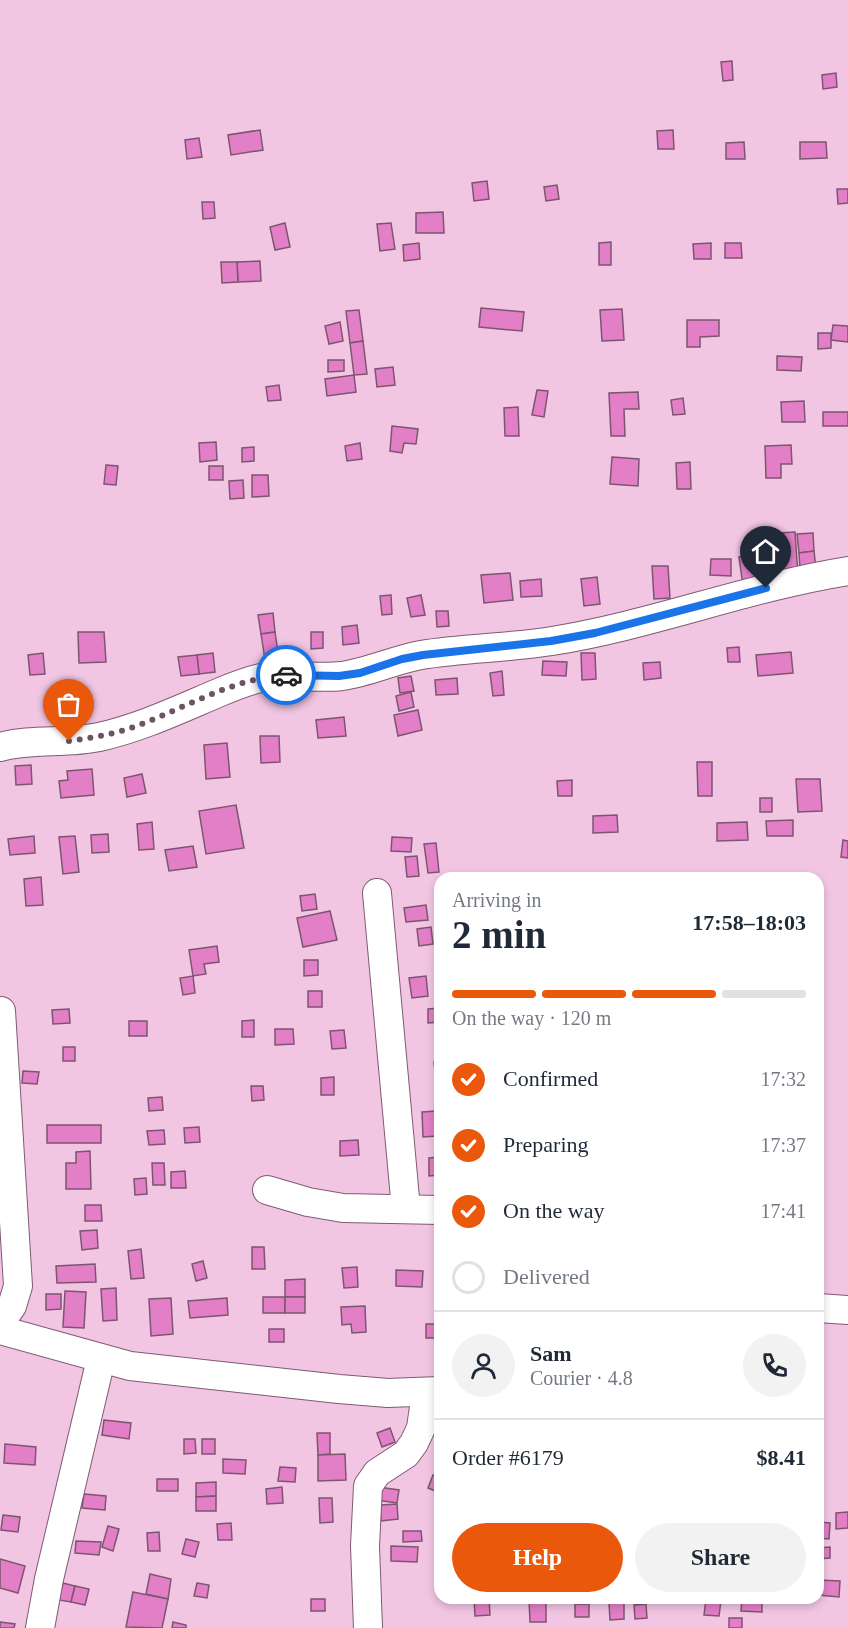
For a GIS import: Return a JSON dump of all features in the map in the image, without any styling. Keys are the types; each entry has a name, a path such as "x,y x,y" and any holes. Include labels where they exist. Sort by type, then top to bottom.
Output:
{"street":[{"path":"0,747 13,743 69,741 99,737 128,729 260,678 282,675 339,676 360,673 402,659 423,655 551,641 595,633 787,583 848,571"},
{"path":"377,893 406,1209"},
{"path":"0,1323 12,1306 18,1286 1,1011"},
{"path":"267,1190 308,1202 343,1208 434,1210"},
{"path":"824,1308 848,1310"},
{"path":"0,1330 130,1366 327,1388 387,1393 433,1392 414,1443 406,1454 377,1473 369,1486 365,1546 368,1628"},
{"path":"40,1628 49,1578 101,1359"}],"building":[{"path":"732,61 733,80 723,81 721,62"},
{"path":"836,73 837,87 823,89 822,75"},
{"path":"260,130 263,150 231,155 228,135"},
{"path":"673,130 674,149 658,149 657,131"},
{"path":"199,138 202,157 187,159 185,140"},
{"path":"744,142 745,159 726,159 726,143"},
{"path":"800,142 826,142 827,158 800,159"},
{"path":"487,181 489,199 474,201 472,183"},
{"path":"557,185 559,199 546,201 544,187"},
{"path":"837,189 848,189 848,203 838,204"},
{"path":"202,202 214,202 215,218 203,219"},
{"path":"443,212 444,233 416,233 416,213"},
{"path":"285,223 290,247 275,250 270,227"},
{"path":"391,223 395,249 380,251 377,224"},
{"path":"611,242 611,265 599,265 599,243"},
{"path":"419,243 420,259 404,261 403,245"},
{"path":"711,243 711,259 694,259 693,244"},
{"path":"725,243 741,243 742,258 725,258"},
{"path":"260,261 261,281 238,282 237,262"},
{"path":"221,262 237,262 238,282 222,283"},
{"path":"481,308 524,312 522,331 479,327"},
{"path":"622,309 624,340 602,341 600,310"},
{"path":"359,310 363,341 350,343 346,311"},
{"path":"687,320 719,320 719,336 700,337 700,347 687,347"},
{"path":"340,322 343,341 329,344 325,326"},
{"path":"833,325 848,326 848,342 831,340"},
{"path":"818,333 831,333 831,348 818,349"},
{"path":"363,341 367,374 354,375 350,343"},
{"path":"777,356 802,357 801,371 777,370"},
{"path":"328,360 344,360 344,371 328,372"},
{"path":"393,367 395,385 377,387 375,369"},
{"path":"354,375 356,392 327,396 325,379"},
{"path":"279,385 281,400 268,401 266,387"},
{"path":"537,390 548,391 544,417 532,415"},
{"path":"638,392 639,409 624,409 625,436 611,436 609,393"},
{"path":"683,398 685,414 673,415 671,400"},
{"path":"804,401 805,422 782,422 781,402"},
{"path":"518,407 519,436 505,436 504,408"},
{"path":"823,412 848,412 848,426 823,426"},
{"path":"392,426 418,429 416,444 404,443 402,453 390,451"},
{"path":"216,442 217,460 200,462 199,443"},
{"path":"360,443 362,459 347,461 345,446"},
{"path":"791,445 792,464 781,464 781,478 766,478 765,446"},
{"path":"254,447 254,461 242,462 242,448"},
{"path":"612,457 639,459 638,486 610,484"},
{"path":"690,462 691,489 677,489 676,463"},
{"path":"106,465 118,466 116,485 104,484"},
{"path":"209,466 223,466 223,480 209,480"},
{"path":"252,475 268,475 269,496 252,497"},
{"path":"243,480 244,498 230,499 229,481"},
{"path":"795,532 798,576 780,577 778,533"},
{"path":"813,533 814,551 799,553 797,534"},
{"path":"814,551 816,569 800,569 799,553"},
{"path":"753,555 757,584 743,586 739,557"},
{"path":"711,559 731,559 731,576 710,575"},
{"path":"652,566 668,566 670,598 654,599"},
{"path":"510,573 513,600 484,603 481,575"},
{"path":"597,577 600,604 584,606 581,579"},
{"path":"541,579 542,596 521,597 520,581"},
{"path":"391,595 392,614 382,615 380,596"},
{"path":"421,595 425,615 411,617 407,598"},
{"path":"436,611 448,611 449,626 437,627"},
{"path":"273,613 275,632 261,634 258,615"},
{"path":"357,625 359,643 343,645 342,627"},
{"path":"78,632 104,632 106,662 79,663"},
{"path":"275,632 279,659 265,660 261,634"},
{"path":"311,632 323,632 323,648 311,649"},
{"path":"739,647 740,662 728,662 727,648"},
{"path":"791,652 793,673 758,676 756,655"},
{"path":"43,653 45,674 30,675 28,655"},
{"path":"213,653 215,672 199,674 197,655"},
{"path":"581,653 595,653 596,679 582,680"},
{"path":"197,655 199,674 181,676 178,657"},
{"path":"543,661 567,662 566,676 542,675"},
{"path":"660,662 661,678 644,680 643,663"},
{"path":"502,671 504,695 493,696 490,673"},
{"path":"411,676 414,691 400,693 398,678"},
{"path":"457,678 458,694 436,695 435,680"},
{"path":"411,692 414,707 399,711 396,696"},
{"path":"418,710 422,730 398,736 394,715"},
{"path":"344,717 346,736 318,738 316,720"},
{"path":"260,736 279,736 280,762 261,763"},
{"path":"227,743 230,777 206,779 204,745"},
{"path":"697,762 712,762 712,796 698,796"},
{"path":"31,765 32,784 16,785 15,766"},
{"path":"92,769 94,795 61,798 59,781 68,780 67,771"},
{"path":"142,774 146,793 127,797 124,778"},
{"path":"796,779 820,779 822,811 798,812"},
{"path":"572,780 572,796 558,796 557,781"},
{"path":"760,798 772,798 772,812 760,812"},
{"path":"236,805 244,848 206,854 199,811"},
{"path":"617,815 618,832 593,833 593,816"},
{"path":"793,820 793,836 767,836 766,821"},
{"path":"152,822 154,849 139,850 137,824"},
{"path":"747,822 748,840 717,841 717,823"},
{"path":"108,834 109,852 92,853 91,835"},
{"path":"34,836 35,853 10,855 8,839"},
{"path":"75,836 79,872 63,874 59,837"},
{"path":"392,837 412,838 411,852 391,851"},
{"path":"843,840 848,841 848,858 841,857"},
{"path":"436,843 439,872 428,873 424,844"},
{"path":"193,846 197,867 169,871 165,850"},
{"path":"417,856 419,876 407,877 405,857"},
{"path":"41,877 43,905 26,906 24,879"},
{"path":"315,894 317,909 302,911 300,896"},
{"path":"426,905 428,920 406,922 404,908"},
{"path":"330,911 337,940 303,947 297,918"},
{"path":"431,927 433,944 419,946 417,929"},
{"path":"217,946 219,962 204,964 206,974 193,976 189,950"},
{"path":"304,960 318,960 318,975 304,976"},
{"path":"193,976 195,993 183,995 180,978"},
{"path":"426,976 428,996 412,998 409,978"},
{"path":"308,991 322,991 322,1007 308,1007"},
{"path":"434,1008 434,1022 428,1023 428,1009"},
{"path":"69,1009 70,1023 53,1024 52,1010"},
{"path":"254,1020 254,1037 242,1037 242,1021"},
{"path":"129,1021 147,1021 147,1036 129,1036"},
{"path":"275,1029 293,1029 294,1044 275,1045"},
{"path":"344,1030 346,1048 332,1049 330,1031"},
{"path":"63,1047 75,1047 75,1061 63,1061"},
{"path":"23,1071 39,1072 37,1084 22,1083"},
{"path":"334,1077 334,1095 321,1095 321,1078"},
{"path":"251,1086 263,1086 264,1100 252,1101"},
{"path":"162,1097 163,1110 149,1111 148,1098"},
{"path":"434,1111 434,1136 423,1137 422,1112"},
{"path":"47,1125 101,1125 101,1143 47,1143"},
{"path":"199,1127 200,1142 185,1143 184,1128"},
{"path":"164,1130 165,1144 149,1145 147,1131"},
{"path":"358,1140 359,1155 340,1156 340,1141"},
{"path":"90,1151 91,1189 66,1189 66,1163 76,1163 76,1152"},
{"path":"429,1158 434,1158 434,1176 429,1176"},
{"path":"152,1163 164,1163 165,1185 153,1185"},
{"path":"185,1171 186,1188 171,1188 171,1172"},
{"path":"146,1178 147,1194 135,1195 134,1179"},
{"path":"85,1205 101,1205 102,1221 85,1221"},
{"path":"97,1230 98,1248 82,1250 80,1231"},
{"path":"252,1247 264,1247 265,1269 252,1269"},
{"path":"141,1249 144,1278 131,1279 128,1251"},
{"path":"203,1261 207,1278 196,1281 192,1264"},
{"path":"95,1264 96,1282 57,1283 56,1266"},
{"path":"357,1267 358,1287 344,1288 342,1268"},
{"path":"396,1270 423,1271 422,1287 396,1286"},
{"path":"305,1279 305,1297 285,1297 285,1280"},
{"path":"116,1288 117,1320 103,1321 101,1289"},
{"path":"65,1291 86,1292 84,1328 63,1327"},
{"path":"46,1294 61,1294 61,1309 46,1310"},
{"path":"263,1297 285,1297 285,1313 263,1313"},
{"path":"285,1297 305,1297 305,1313 285,1313"},
{"path":"171,1298 173,1334 151,1336 149,1299"},
{"path":"227,1298 228,1315 190,1318 188,1301"},
{"path":"365,1306 366,1332 352,1333 351,1324 342,1325 341,1307"},
{"path":"426,1324 434,1324 434,1338 426,1338"},
{"path":"269,1329 284,1329 284,1342 269,1342"},
{"path":"104,1420 131,1423 129,1439 102,1435"},
{"path":"390,1428 395,1442 382,1447 377,1433"},
{"path":"317,1433 330,1433 330,1454 318,1455"},
{"path":"184,1439 195,1439 196,1453 184,1454"},
{"path":"202,1439 215,1439 215,1454 202,1454"},
{"path":"5,1444 36,1447 35,1465 4,1463"},
{"path":"345,1454 346,1480 318,1481 318,1455"},
{"path":"223,1459 246,1460 245,1474 223,1473"},
{"path":"280,1467 296,1468 295,1482 278,1481"},
{"path":"433,1475 434,1475 434,1490 428,1488"},
{"path":"157,1479 178,1479 178,1491 157,1491"},
{"path":"216,1482 216,1496 196,1497 196,1483"},
{"path":"282,1487 283,1503 267,1504 266,1489"},
{"path":"378,1487 399,1490 397,1503 376,1500"},
{"path":"84,1494 106,1496 105,1510 82,1508"},
{"path":"216,1496 216,1511 196,1511 196,1497"},
{"path":"319,1498 332,1498 333,1522 320,1523"},
{"path":"397,1504 398,1519 381,1521 380,1505"},
{"path":"848,1512 848,1528 836,1529 836,1513"},
{"path":"3,1515 20,1517 18,1532 1,1530"},
{"path":"824,1522 830,1523 829,1539 824,1539"},
{"path":"231,1523 232,1540 218,1540 217,1524"},
{"path":"108,1526 119,1529 113,1551 102,1547"},
{"path":"403,1531 421,1531 422,1541 403,1542"},
{"path":"159,1532 160,1551 148,1551 147,1533"},
{"path":"186,1539 199,1542 195,1557 182,1554"},
{"path":"76,1541 101,1542 99,1555 75,1553"},
{"path":"391,1546 418,1547 417,1562 391,1561"},
{"path":"830,1547 830,1558 824,1558 824,1548"},
{"path":"0,1559 25,1566 18,1593 0,1588"},
{"path":"150,1574 171,1579 168,1599 146,1594"},
{"path":"824,1580 840,1581 839,1597 824,1596"},
{"path":"63,1583 75,1586 71,1602 59,1600"},
{"path":"197,1583 209,1585 207,1598 194,1596"},
{"path":"75,1586 89,1589 85,1605 71,1602"},
{"path":"133,1592 168,1599 162,1628 126,1627"},
{"path":"311,1599 325,1599 325,1611 311,1611"},
{"path":"474,1604 489,1604 490,1615 475,1616"},
{"path":"529,1604 546,1604 546,1622 530,1622"},
{"path":"575,1604 589,1604 589,1617 575,1617"},
{"path":"609,1604 624,1604 624,1619 610,1620"},
{"path":"646,1604 647,1618 635,1619 634,1605"},
{"path":"705,1604 721,1604 719,1616 704,1615"},
{"path":"742,1604 762,1604 762,1612 741,1611"},
{"path":"729,1618 742,1618 742,1628 729,1628"},
{"path":"0,1622 15,1624 14,1628 0,1628"},
{"path":"173,1622 186,1625 186,1628 172,1628"}],"way so far":[{"path":"69,741 99,737 128,729 237,685 260,678 286,675"}],"route":[{"path":"286,675 339,676 360,673 402,659 423,655 551,641 595,633 766,588"}]}
